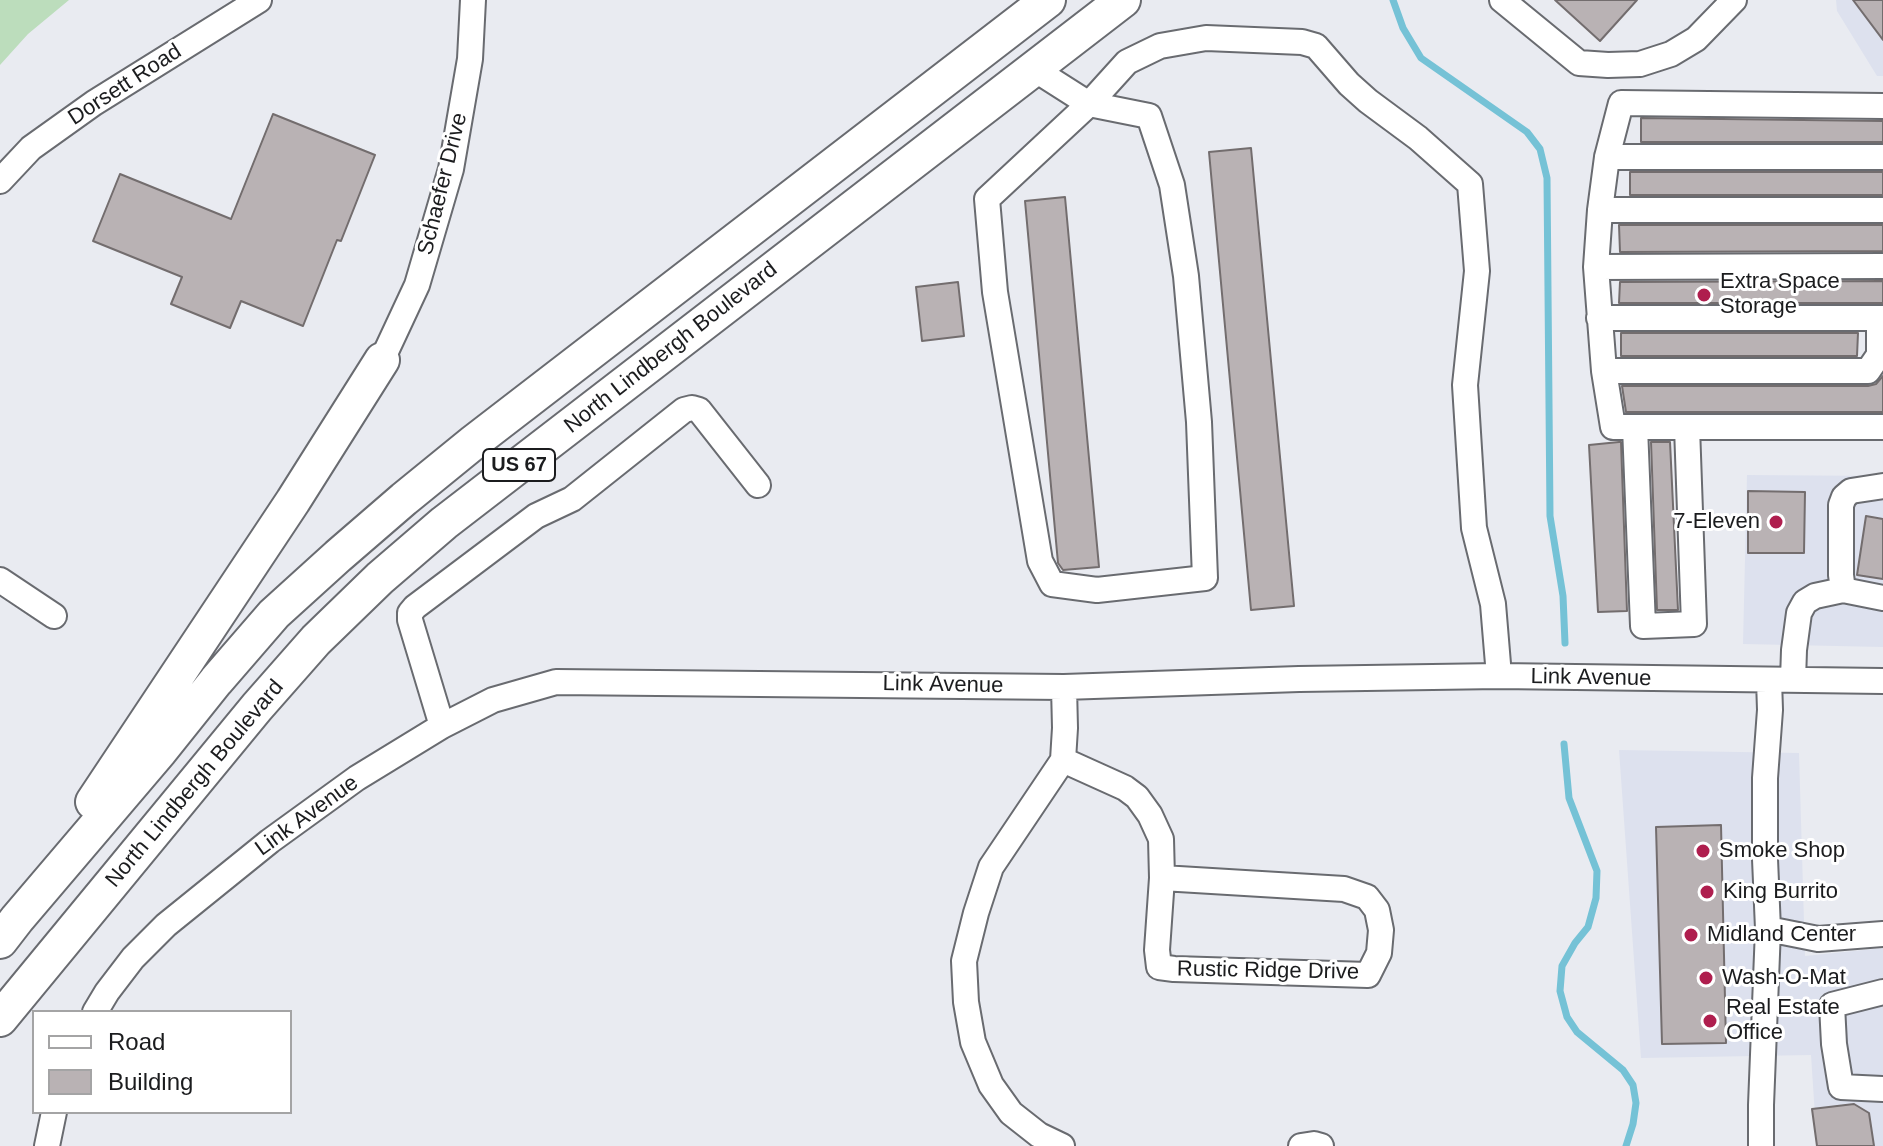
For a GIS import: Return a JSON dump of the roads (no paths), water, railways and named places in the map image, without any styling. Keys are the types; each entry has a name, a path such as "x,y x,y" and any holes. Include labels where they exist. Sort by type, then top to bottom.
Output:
{"highway":[{"name":"North Lindbergh Boulevard","path":"8,930 274,614 338,556 474,442 1048,0"},
{"name":"North Lindbergh Boulevard","path":"0,1019 257,707 316,640 380,578 444,523 1123,0"},
{"path":"8,930 293,501 382,360"}],"street":[{"name":"Dorsett Road","path":"0,181 31,148 94,103 259,0"},
{"name":"Schaefer Drive","path":"382,360 417,285 451,169 470,59 473,0"},
{"path":"1502,0 1579,63 1608,65 1640,64 1671,54 1696,39 1734,0"},
{"path":"1034,69 1089,104 1149,116 1172,185 1186,276 1199,422 1205,578 1097,590 1052,584 1040,561 995,292 987,199 1089,104 1127,62 1160,46 1206,38 1302,42 1316,46 1349,84 1470,184 1477,271 1465,385 1474,528 1493,604 1499,676"},
{"path":"1883,106 1621,103 1607,157 1596,267 1604,371 1613,427 1883,427"},
{"path":"1607,157 1883,157"},
{"path":"1600,210 1883,210"},
{"path":"1596,267 1883,266"},
{"path":"1599,318 1881,318 1881,355 1868,371 1604,371"},
{"path":"442,726 410,620 410,613 415,607 536,516 572,499 684,410 699,410 758,485"},
{"path":"1635,427 1643,626 1694,624 1687,427"},
{"path":"1843,590 1841,505 1844,497 1851,491 1883,486"},
{"path":"0,580 54,616"},
{"path":"1793,680 1799,613 1805,602 1815,596 1843,590 1883,598"},
{"name":"Link Avenue","path":"101,1002 133,958 166,925 270,841 357,778 442,726 493,700 556,682 1064,687 1499,676 1883,681"},
{"path":"1761,1146 1768,929 1765,778 1769,680"},
{"path":"1062,1146 1039,1135 1011,1113 991,1085 973,1042 966,1002 964,961 991,867 1063,760 1064,687"},
{"name":"Rustic Ridge Drive","path":"1063,760 1125,788 1137,797 1150,815 1161,839 1159,967 1368,975 1379,953 1381,930 1377,910 1367,897 1344,889 1162,878"},
{"path":"1768,929 1818,939 1883,934"},
{"path":"1883,992 1832,1005 1841,1087 1883,1089"},
{"path":"47,1146 54,1114"},
{"path":"1301,1146 1321,1146"}],"waterway":[{"path":"1393,0 1403,28 1421,58 1527,132 1540,149 1547,178 1550,516 1563,596 1565,643"},
{"path":"1564,744 1569,798 1597,871 1596,898 1588,927 1562,966 1560,991 1567,1017 1577,1032 1623,1070 1633,1085 1636,1103 1626,1146"}],"place":[{"name":"Extra Space Storage","path":"1704,295"},
{"name":"7-Eleven","path":"1776,522"},
{"name":"Smoke Shop","path":"1703,851"},
{"name":"King Burrito","path":"1707,892"},
{"name":"Midland Center","path":"1691,935"},
{"name":"Wash-O-Mat","path":"1706,978"},
{"name":"Real Estate Office","path":"1710,1021"}]}
